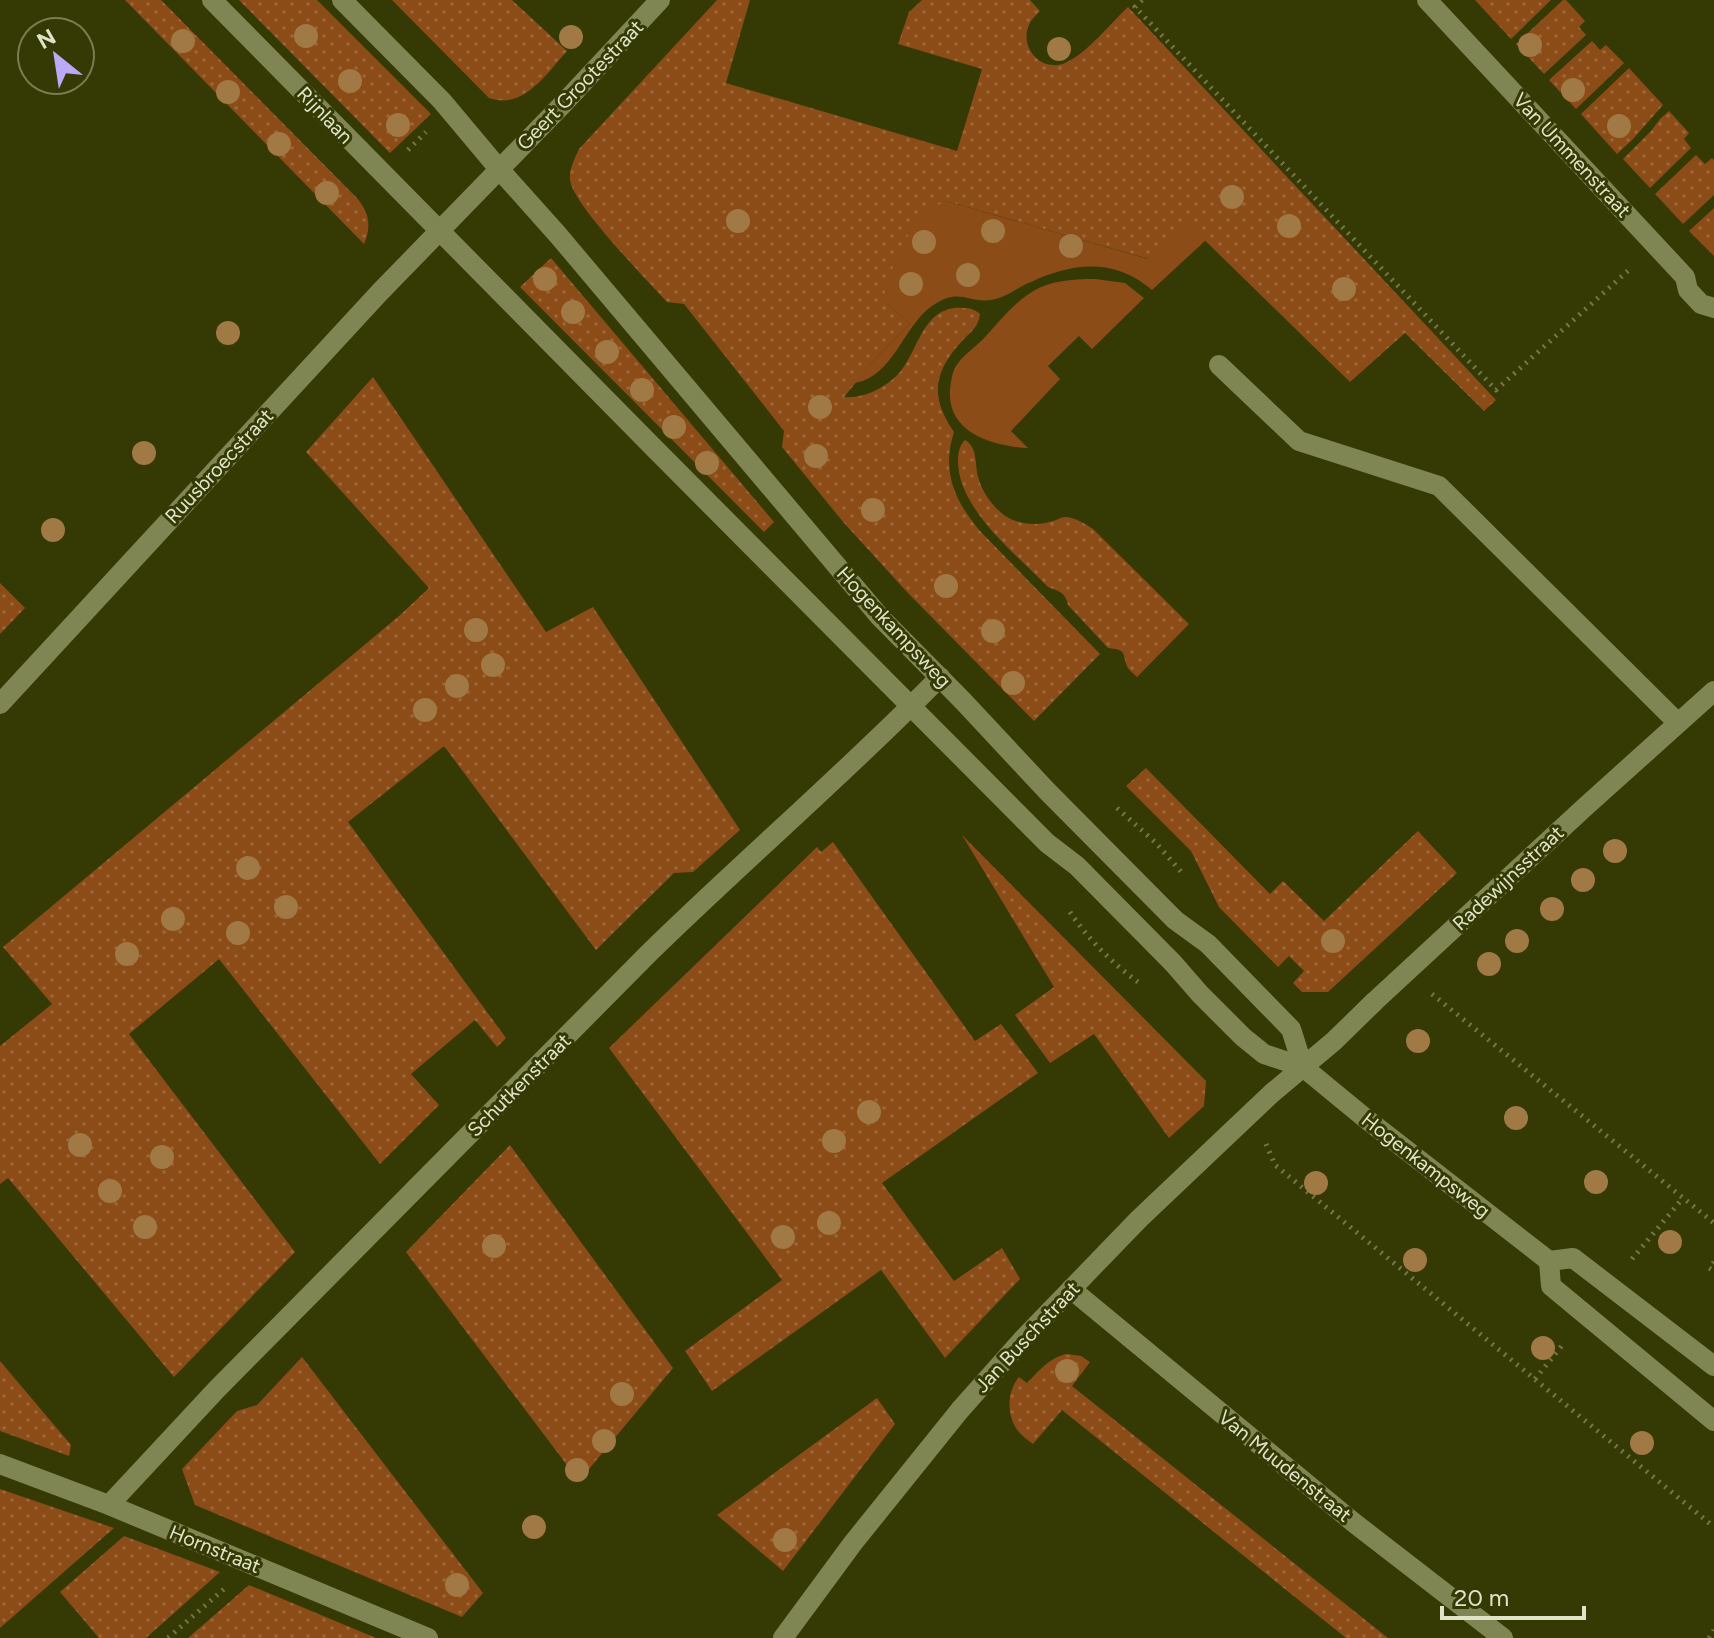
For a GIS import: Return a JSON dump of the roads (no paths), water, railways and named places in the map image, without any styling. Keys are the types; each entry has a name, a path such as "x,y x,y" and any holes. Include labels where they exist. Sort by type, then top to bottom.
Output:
{"street":[{"name":"Rijnlaan","path":"212,0 440,230"},
{"path":"342,0 442,101 499,169"},
{"name":"Geert Grootestraat","path":"440,230 660,0"},
{"name":"Van Ummenstraat","path":"1427,0 1685,277 1688,290 1694,297 1701,304 1714,308"},
{"name":"Hogenkampsweg","path":"499,169 864,598 1047,791 1175,920 1208,944 1273,1008 1291,1029 1303,1067"},
{"name":"Ruusbroecstraat","path":"0,704 300,377 440,230"},
{"name":"Hogenkampsweg","path":"440,230 1047,843 1088,877 1243,1037 1264,1054 1303,1067 1549,1261 1573,1258 1714,1366"},
{"path":"1219,365 1299,441 1439,486 1678,723"},
{"name":"Schutkenstraat","path":"109,1505 217,1389 648,954 940,677"},
{"name":"Radewijnsstraat","path":"1303,1067 1714,691"},
{"name":"Jan Buschstraat","path":"783,1638 937,1438 1024,1338 1170,1189 1303,1067"},
{"path":"1549,1261 1551,1286 1714,1421"},
{"name":"Van Muudenstraat","path":"1071,1289 1353,1522 1503,1638"},
{"name":"Hornstraat","path":"0,1464 109,1505 428,1638"}]}
